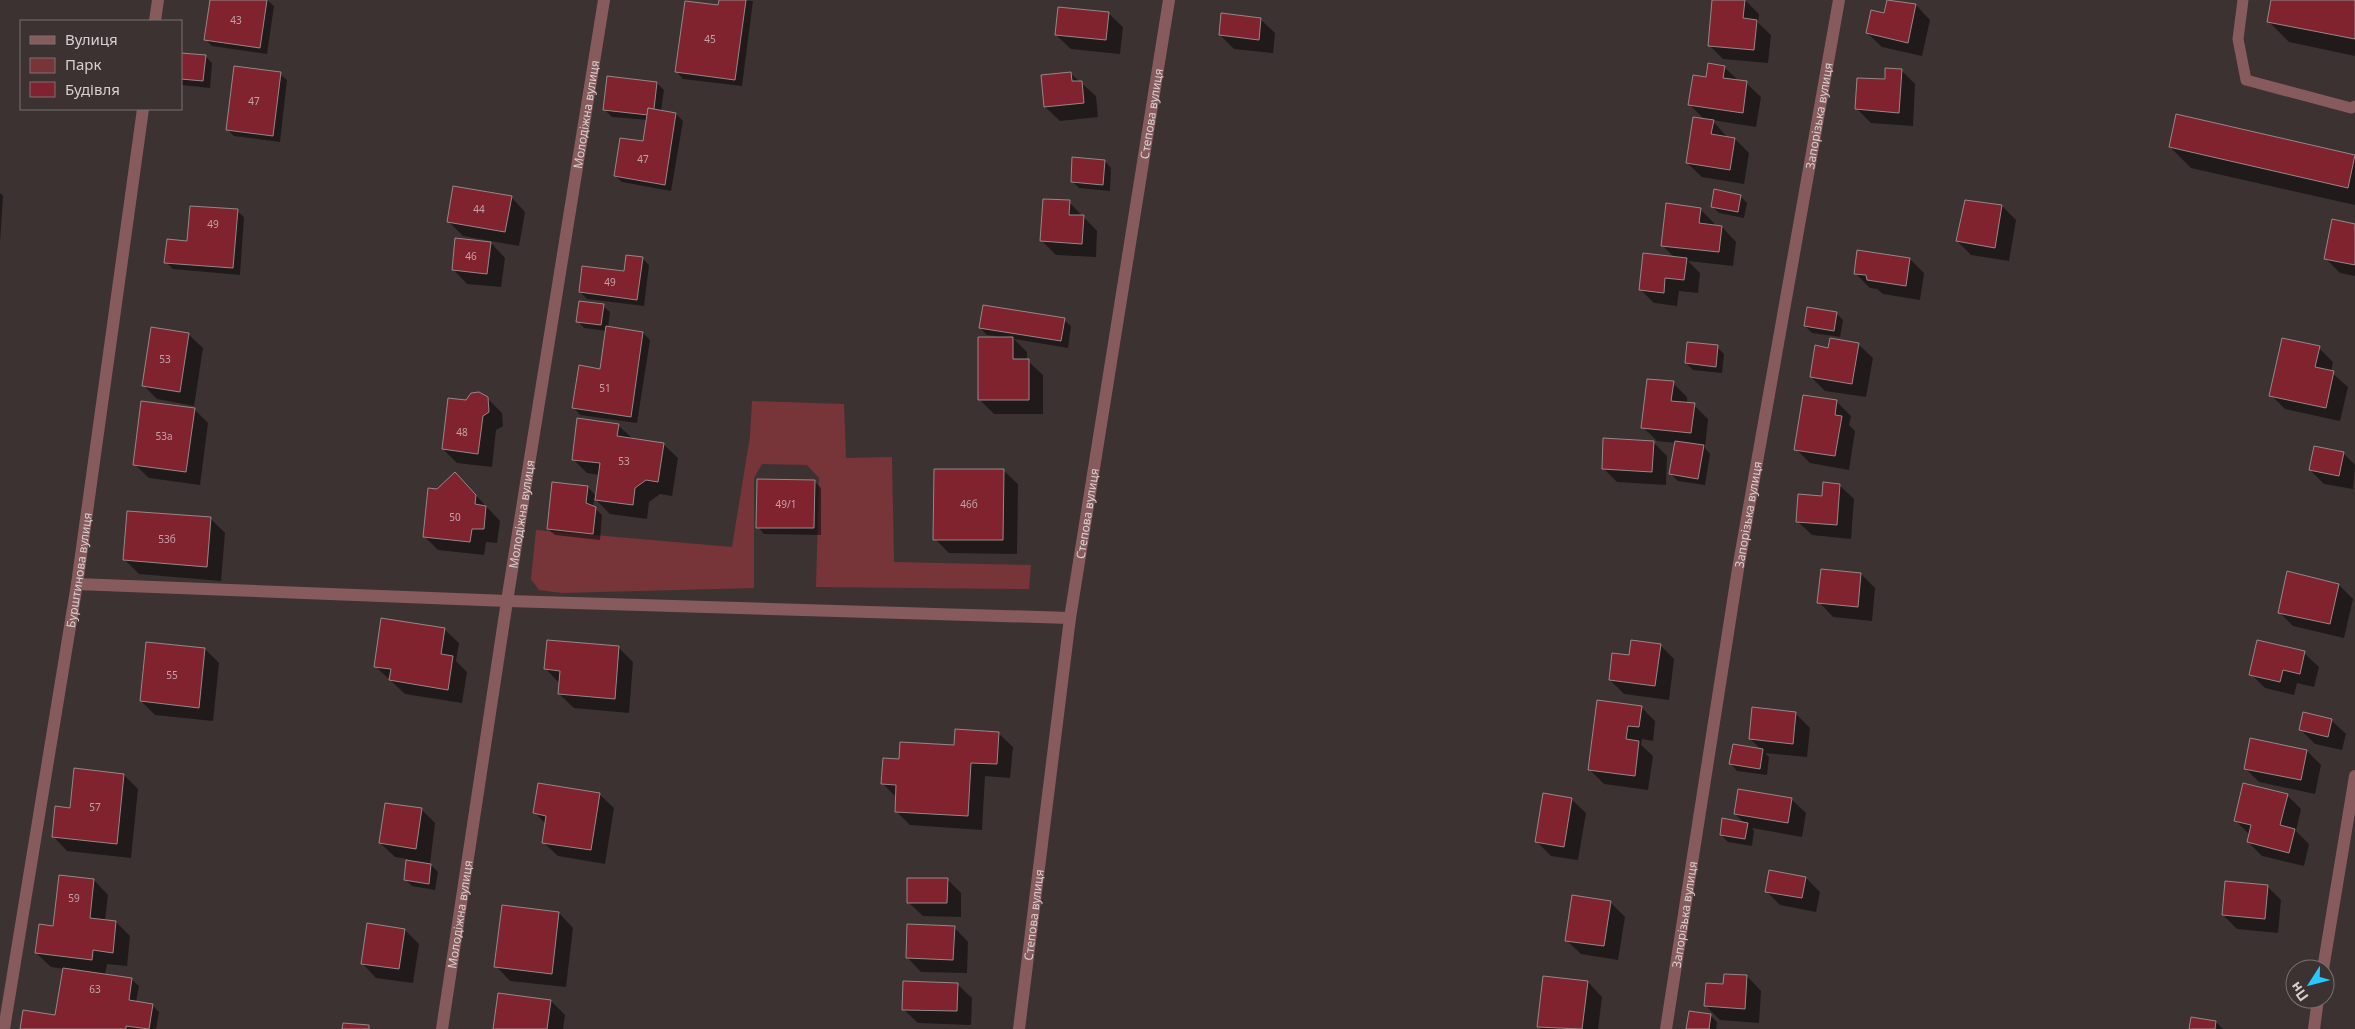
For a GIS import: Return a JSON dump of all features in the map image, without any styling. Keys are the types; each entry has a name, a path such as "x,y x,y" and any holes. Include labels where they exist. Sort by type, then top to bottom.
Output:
{"street":[{"path":"155,20 158,0"},
{"name":"Молодіжна вулиця","path":"442,1029 507,601 604,0"},
{"name":"Степова вулиця","path":"1019,1029 1070,618 1169,0"},
{"name":"Запорізька вулиця","path":"1666,1029 1738,569 1839,0"},
{"name":"Бурштинова вулиця","path":"4,1029 77,584 143,110"},
{"path":"77,584 507,601 1070,618"},
{"path":"2325,959 2355,776"},
{"path":"2314,1029 2317,1009"}],"lane":[{"path":"2243,0 2238,40 2246,80 2351,108 2355,106"}],"green space":[{"path":"752,401 844,404 846,458 892,457 894,562 1031,565 1029,589 816,587 819,478 807,465 762,464 754,478 754,588 562,593 539,590 531,579 536,530 732,547 750,436"}],"building":[{"path":"210,0 267,0 260,48 204,40"},
{"path":"719,0 746,0 735,80 675,72 685,1 718,5"},
{"path":"1712,0 1745,0 1743,18 1757,20 1754,50 1708,46"},
{"path":"1887,0 1916,4 1908,43 1866,33 1871,10 1884,13"},
{"path":"2271,0 2355,0 2355,39 2267,22"},
{"path":"1058,7 1109,12 1106,40 1055,35"},
{"path":"1221,13 1261,18 1259,40 1219,35"},
{"path":"182,53 206,55 203,81 182,79"},
{"path":"1708,63 1725,66 1723,78 1747,81 1743,113 1688,105 1693,75 1706,77"},
{"path":"234,66 281,72 273,136 226,130"},
{"path":"1885,68 1902,69 1899,113 1855,109 1857,78 1885,79"},
{"path":"1071,72 1072,81 1082,81 1084,103 1044,107 1041,75"},
{"path":"607,76 657,82 654,109 648,108 648,115 603,110"},
{"path":"648,108 676,113 665,185 614,176 620,138 643,141"},
{"path":"2176,114 2355,155 2348,188 2169,147"},
{"path":"1693,117 1714,120 1711,134 1735,138 1730,170 1686,163"},
{"path":"1072,157 1105,160 1103,185 1071,182"},
{"path":"453,186 512,196 505,232 447,222"},
{"path":"1714,189 1741,195 1738,212 1711,207"},
{"path":"1043,199 1070,200 1069,215 1084,215 1082,244 1040,241"},
{"path":"1965,200 2002,205 1995,248 1956,241"},
{"path":"1666,203 1701,208 1699,223 1722,226 1719,252 1661,246"},
{"path":"190,206 238,209 233,268 164,263 167,239 187,241"},
{"path":"2332,219 2355,224 2355,265 2324,259"},
{"path":"455,238 491,242 487,274 452,270"},
{"path":"1857,250 1910,258 1906,286 1867,280 1866,275 1854,274"},
{"path":"1643,253 1687,258 1684,280 1665,278 1664,293 1639,290"},
{"path":"626,255 643,257 637,300 579,292 582,266 624,271"},
{"path":"579,301 604,304 601,325 576,322"},
{"path":"983,305 1065,318 1061,341 979,328"},
{"path":"1807,307 1837,312 1834,331 1804,326"},
{"path":"606,326 643,332 631,417 572,408 579,365 600,369"},
{"path":"151,327 189,333 180,392 142,386"},
{"path":"978,337 1013,337 1013,359 1029,359 1029,400 978,400"},
{"path":"1830,338 1859,343 1852,384 1810,377 1815,345 1828,348"},
{"path":"2282,338 2320,346 2315,367 2334,371 2326,408 2269,396"},
{"path":"1687,342 1718,345 1716,367 1685,363"},
{"path":"1647,379 1674,381 1671,401 1695,403 1691,433 1641,428"},
{"path":"479,392 488,397 489,412 483,416 478,454 442,449 448,398 466,400 471,393"},
{"path":"1803,395 1837,400 1835,415 1842,416 1835,456 1794,450"},
{"path":"141,401 195,408 186,472 133,465"},
{"path":"577,418 619,424 617,436 664,443 658,482 646,480 635,488 633,505 595,500 600,463 572,460"},
{"path":"1603,438 1654,441 1652,472 1602,469"},
{"path":"1675,441 1704,445 1698,479 1669,474"},
{"path":"2314,446 2344,452 2339,476 2309,470"},
{"path":"934,469 1004,469 1003,540 933,540"},
{"path":"455,472 476,495 475,504 486,506 484,529 472,529 470,542 423,537 428,488 437,489"},
{"path":"757,479 815,480 814,528 756,528"},
{"path":"552,482 588,486 586,503 596,507 593,534 547,529"},
{"path":"1823,482 1840,484 1837,525 1796,522 1798,494 1822,496"},
{"path":"127,511 211,517 207,567 123,560"},
{"path":"1821,569 1861,573 1858,607 1817,603"},
{"path":"2287,571 2339,584 2330,624 2278,613"},
{"path":"381,618 445,628 441,654 453,656 448,690 389,680 391,669 374,667"},
{"path":"547,640 619,646 615,699 558,694 560,671 544,669"},
{"path":"1631,640 1661,644 1655,686 1609,680 1612,653 1629,655"},
{"path":"2257,640 2305,651 2300,674 2283,670 2280,682 2249,675"},
{"path":"146,642 205,648 199,708 140,701"},
{"path":"1597,700 1642,706 1639,727 1628,726 1626,739 1639,741 1635,776 1588,770"},
{"path":"1752,707 1796,712 1793,744 1749,739"},
{"path":"2303,712 2332,719 2328,737 2299,730"},
{"path":"955,729 999,732 997,764 971,763 968,816 895,812 896,785 881,784 883,758 899,759 900,742 954,745"},
{"path":"2250,738 2307,750 2301,780 2244,769"},
{"path":"1733,744 1763,749 1760,769 1729,764"},
{"path":"74,768 124,774 117,844 52,837 55,806 70,808"},
{"path":"538,783 600,793 591,850 542,843 546,816 533,813"},
{"path":"2243,783 2288,794 2280,825 2295,829 2289,853 2247,842 2251,825 2234,821"},
{"path":"1738,789 1792,798 1788,823 1734,814"},
{"path":"1543,793 1572,798 1564,847 1535,842"},
{"path":"385,803 422,808 416,849 379,843"},
{"path":"1722,818 1748,823 1745,839 1720,835"},
{"path":"406,860 431,864 429,884 404,880"},
{"path":"1769,870 1806,877 1802,898 1765,892"},
{"path":"59,875 94,879 90,918 116,921 113,953 93,950 92,960 35,953 39,924 53,926"},
{"path":"907,878 948,878 947,903 907,903"},
{"path":"2225,881 2268,885 2265,919 2222,915"},
{"path":"1572,895 1611,901 1604,946 1565,941"},
{"path":"502,905 559,912 552,974 494,967"},
{"path":"367,923 405,929 399,969 361,964"},
{"path":"907,924 955,926 953,960 906,958"},
{"path":"63,968 132,978 129,1000 153,1004 149,1029 126,1026 126,1029 20,1029 23,1010 55,1015"},
{"path":"1724,974 1747,975 1745,1009 1704,1006 1706,983 1723,984"},
{"path":"1543,976 1588,981 1582,1029 1537,1027"},
{"path":"903,981 958,983 957,1011 902,1010"},
{"path":"498,993 551,1000 547,1029 493,1029"},
{"path":"1689,1011 1711,1014 1709,1029 1686,1029"},
{"path":"2191,1017 2216,1021 2215,1029 2189,1029"},
{"path":"343,1023 369,1025 369,1029 342,1029"}]}
